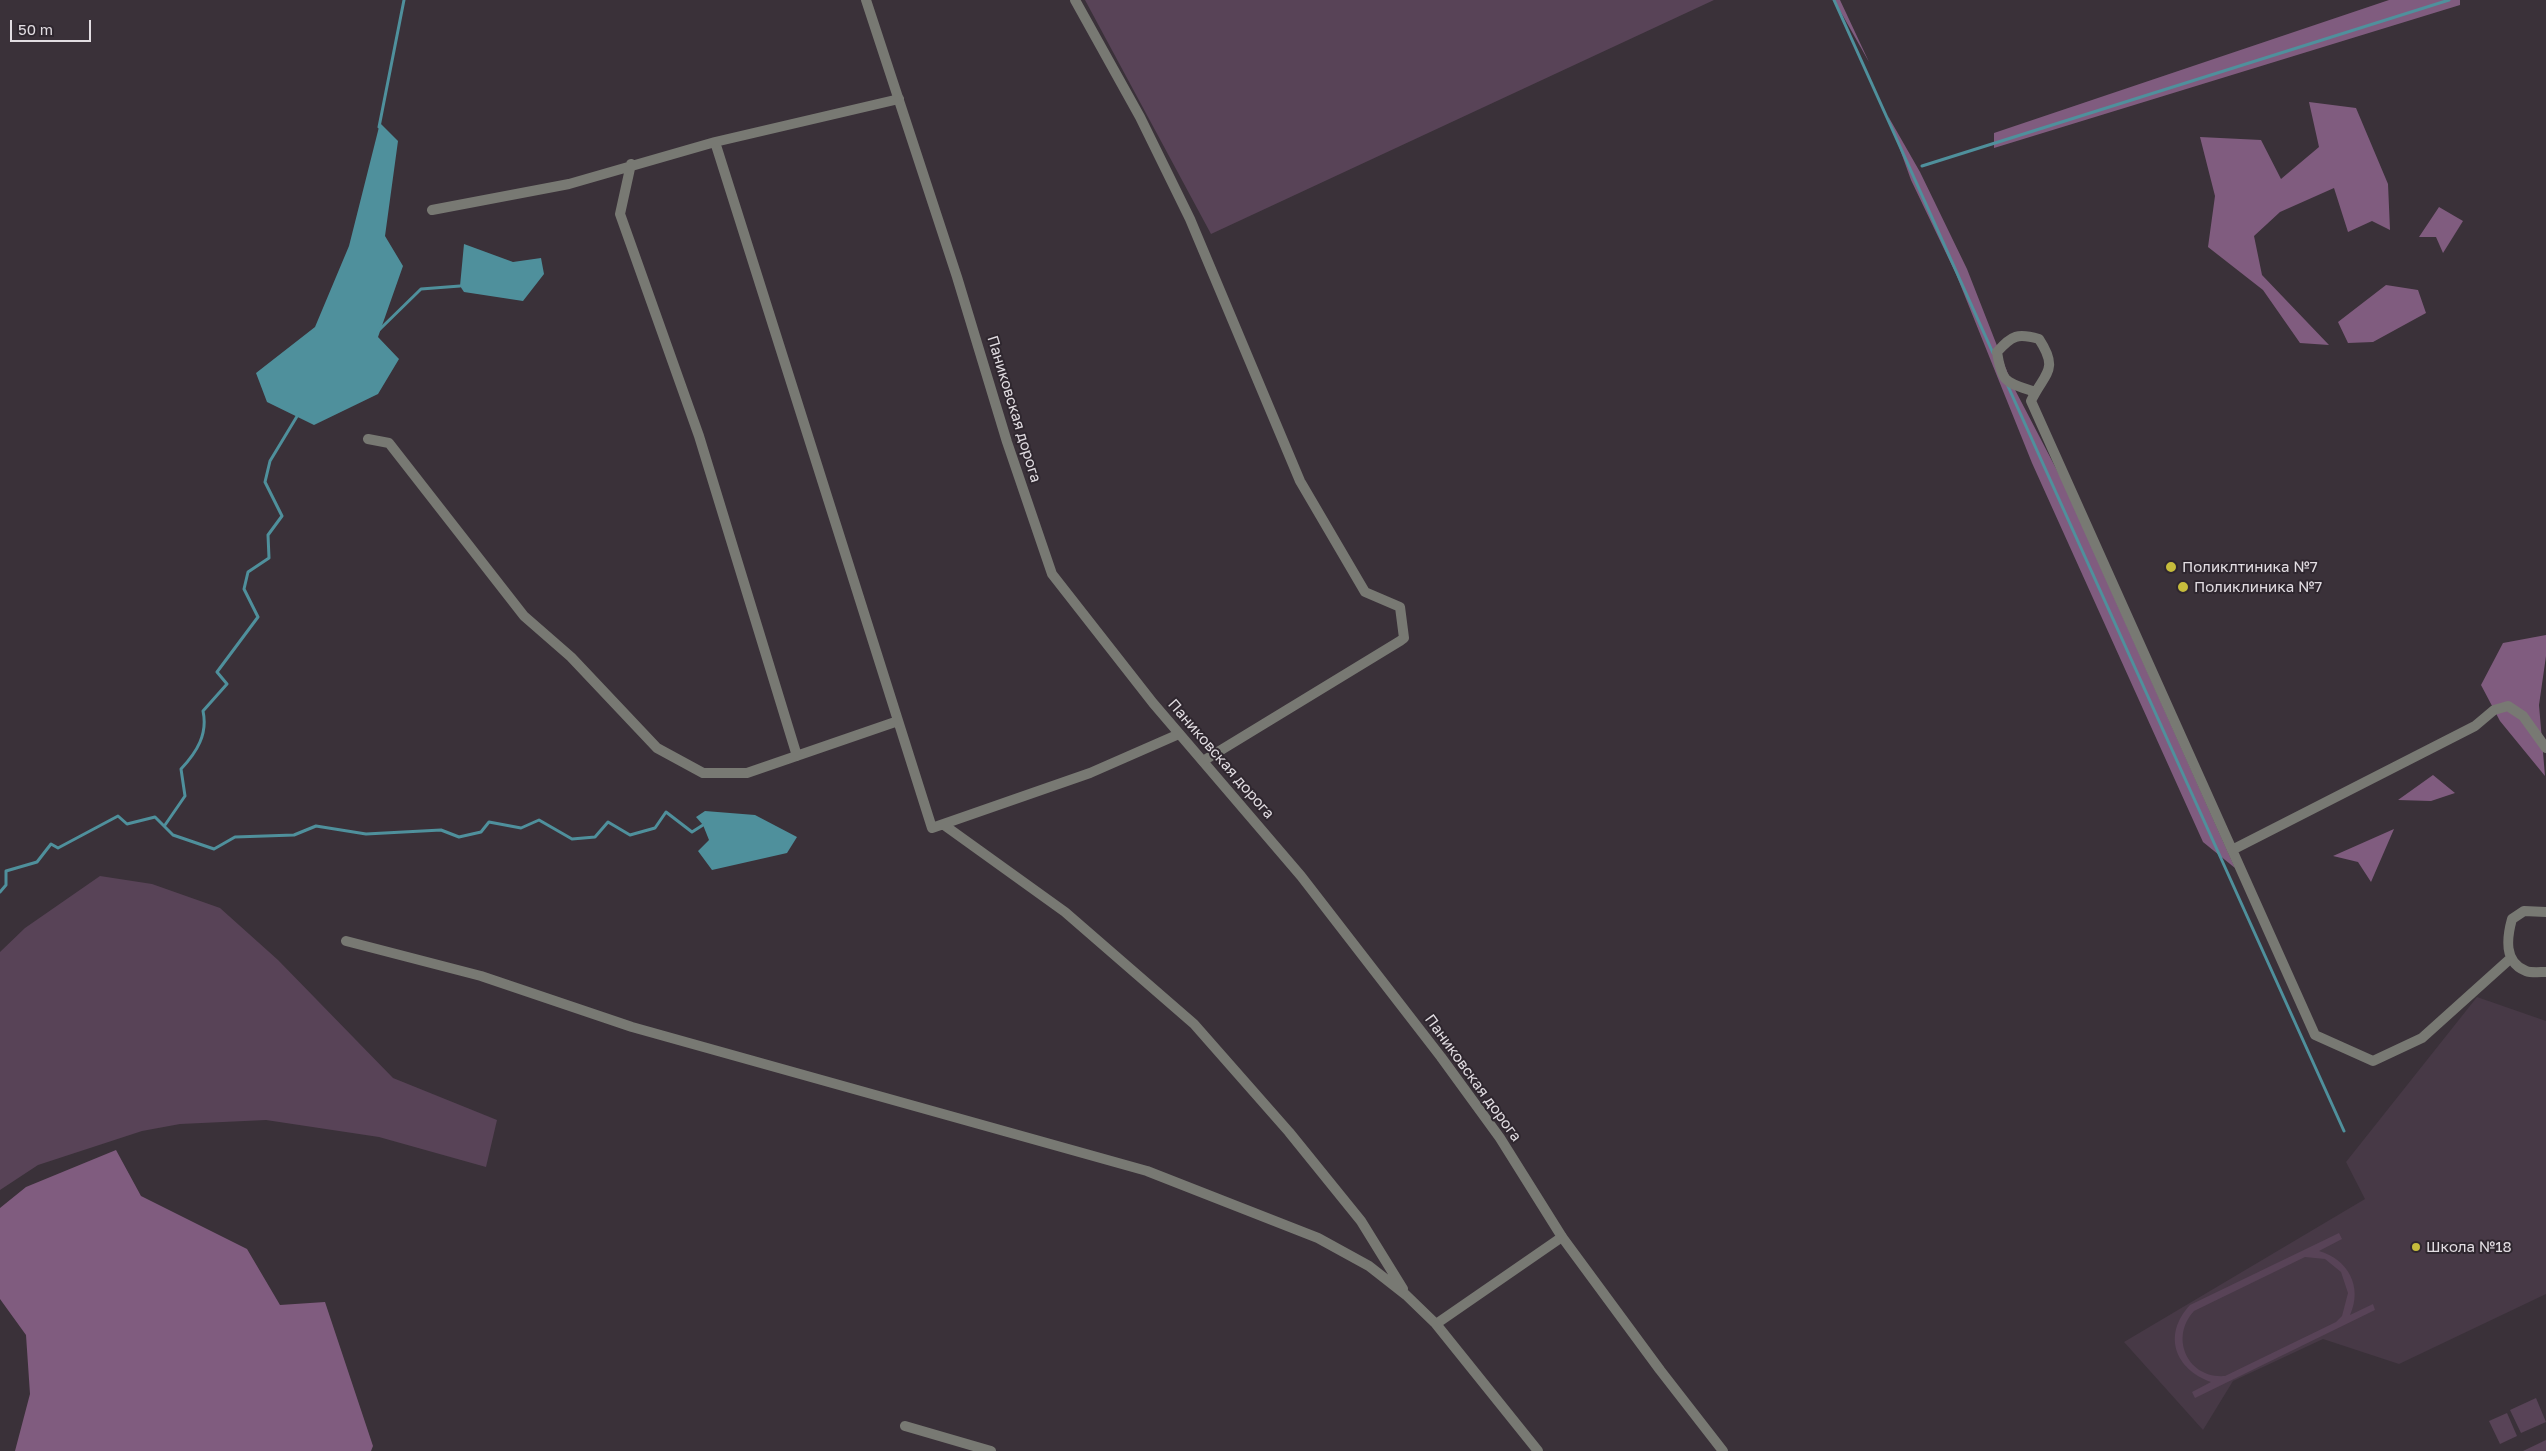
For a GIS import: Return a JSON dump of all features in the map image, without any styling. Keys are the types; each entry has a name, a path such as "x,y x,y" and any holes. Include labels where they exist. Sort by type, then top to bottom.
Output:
{"street":[{"name":"Паниковская дорога","path":"866,0 957,277 1007,442 1052,574 1179,734 1301,876 1441,1057 1500,1138 1562,1237 1660,1370 1723,1451"},
{"path":"1075,0 1140,117 1190,219 1300,481 1365,592 1400,607 1404,638 1203,761"},
{"path":"432,210 569,184 631,164 715,142 899,99"},
{"path":"715,142 932,828 1090,773 1179,734"},
{"path":"631,164 620,214 699,436 797,756"},
{"path":"2035,392 2003,378 1999,366 1997,352 2007,340 2021,334 2039,338 2049,353 2049,371 2031,401 2315,1036 2373,1061 2422,1038 2511,958"},
{"path":"368,439 389,443 524,616 571,656 657,748 703,773 747,773 898,721"},
{"path":"2232,850 2474,726 2494,710 2508,706 2523,716 2546,748"},
{"path":"944,825 1065,912 1194,1024 1289,1132 1361,1221 1406,1295"},
{"path":"2546,912 2524,911 2512,919 2506,939 2511,958 2526,971 2546,972"},
{"path":"346,941 481,976 632,1027 1147,1171 1318,1238 1369,1266 1406,1295 1436,1324 1538,1451"},
{"path":"1436,1324 1562,1237"},
{"path":"905,1426 991,1451"}],"shaded area":[{"path":"1085,0 1714,0 1211,234"},
{"path":"1834,0 1840,0 1869,62"},
{"path":"2389,0 2460,0 2460,5 1994,148 1994,133"},
{"path":"2309,102 2356,108 2388,184 2390,230 2372,221 2348,232 2334,188 2280,212 2254,236 2262,275 2329,345 2300,343 2263,290 2208,247 2215,196 2200,137 2261,140 2281,179 2319,147"},
{"path":"1888,116 1920,172 1967,269 2012,384 2061,478 2235,868 2203,842 2032,463 1956,274 1911,180"},
{"path":"2439,207 2463,221 2443,253 2436,237 2419,237"},
{"path":"2386,285 2418,290 2426,313 2373,342 2348,343 2338,322"},
{"path":"2546,635 2546,656 2539,705 2545,776 2500,721 2481,685 2503,643"},
{"path":"2433,775 2455,793 2431,801 2398,800"},
{"path":"2394,829 2371,882 2358,862 2333,856"},
{"path":"100,876 152,884 220,908 278,960 393,1078 497,1120 486,1167 379,1137 266,1120 180,1124 142,1131 38,1165 0,1190 0,952 25,928"},
{"name":"Школа №18","path":"2477,997 2546,1021 2546,1294 2399,1364 2323,1339 2233,1381 2203,1430 2124,1342 2365,1199 2346,1162"},
{"path":"116,1150 141,1196 247,1249 280,1305 325,1302 373,1446 371,1451 15,1451 30,1394 26,1335 0,1299 0,1208 26,1187"},
{"path":"2339,1233 2342,1239 2319,1251 2338,1260 2350,1276 2355,1294 2354,1305 2350,1315 2373,1304 2375,1310 2195,1398 2192,1392 2211,1382 2189,1369 2181,1360 2176,1350 2176,1328 2181,1316 2190,1305","holes":["2305,1257 2325,1259 2341,1272 2348,1293 2342,1316 2336,1322 2225,1376 2212,1375 2201,1371 2192,1364 2186,1355 2183,1333 2194,1311"]},
{"path":"2536,1398 2546,1422 2521,1433 2510,1410"},
{"path":"2507,1413 2517,1436 2500,1444 2489,1421"},
{"path":"2546,1440 2546,1451 2523,1451"}],"water":[{"path":"380,123 398,141 385,236 403,266 378,337 399,359 378,394 314,425 267,402 256,373 315,327 349,246"},
{"path":"464,244 513,262 541,258 544,274 523,301 464,292 460,286"},
{"path":"705,811 755,815 797,837 787,853 712,870 698,851 709,840 703,825 696,817"}],"waterway":[{"path":"379,127 404,0"},
{"path":"1834,0 1993,353"},
{"path":"1922,166 2449,0"},
{"path":"378,331 421,289 460,286"},
{"path":"2007,384 2344,1131"},
{"path":"165,825 185,796 181,769 192,756 200,742 204,727 203,711 227,684 217,672 258,617 244,589 248,572 269,558 268,535 282,516 265,482 270,461 299,413"},
{"path":"0,892 6,885 6,871 37,862 51,844 58,848 118,816 127,824 155,817 173,835 214,849 235,837 294,835 316,826 366,834 441,830 459,837 481,832 489,822 521,828 539,820 572,839 595,837 608,822 630,835 655,828 666,812 692,832 703,825"}],"place":[{"name":"Поликлтиника №7","path":"2171,567"},
{"name":"Поликлиника №7","path":"2183,587"},
{"name":"Школа №18","path":"2416,1247"}]}
